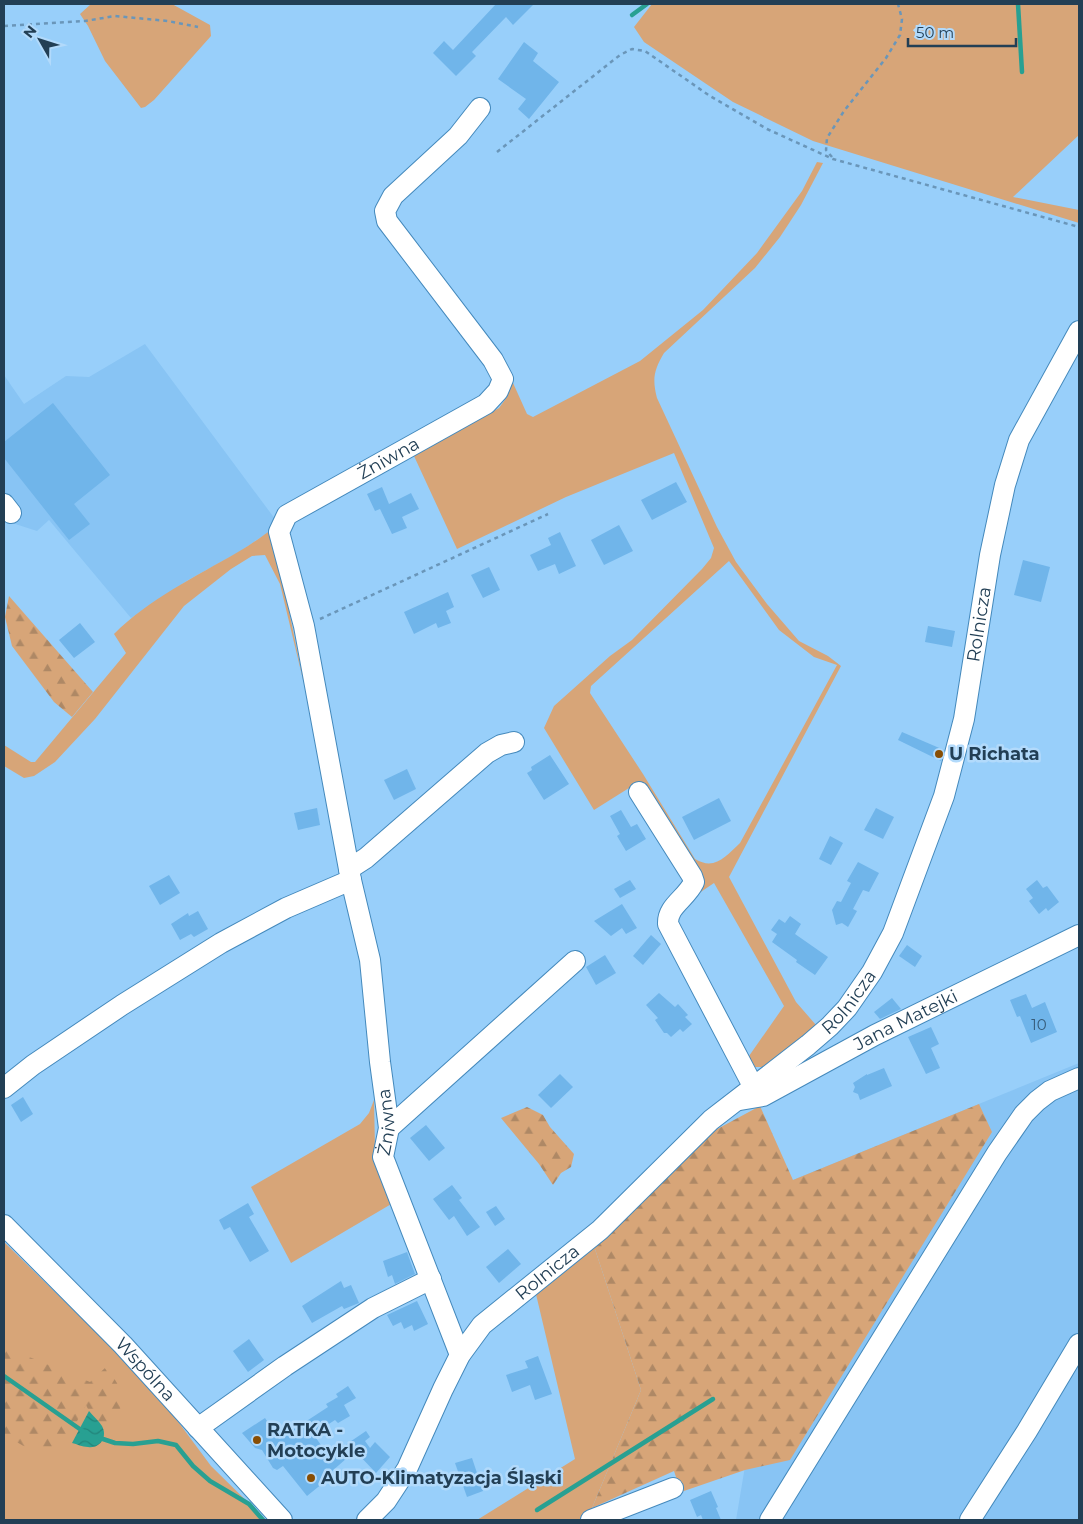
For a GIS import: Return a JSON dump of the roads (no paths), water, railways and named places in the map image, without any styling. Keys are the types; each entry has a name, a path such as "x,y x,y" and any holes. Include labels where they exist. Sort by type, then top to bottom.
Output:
{"street":[{"name":"Żniwna","path":"460,1354 383,1157 389,1128 380,1062 370,960 350,874 304,626 279,532 287,515 486,404 498,391 503,379 493,360 386,221 385,211 393,196 458,136 480,108"},
{"name":"Rolnicza","path":"367,1520 386,1501 407,1468 442,1389 460,1354 482,1325 600,1230 711,1120 830,1026 847,1008 872,972 893,932 944,796 964,719 990,556 1004,485 1019,440 1079,331"},
{"path":"4,1088 33,1065 114,1010 221,943 350,874 487,753 502,745 514,742"},
{"path":"639,792 694,882 689,892 672,908 667,916 668,924 754,1086"},
{"name":"Jana Matejki","path":"733,1102 763,1096 875,1035 1079,935"},
{"path":"389,1128 575,961"},
{"path":"770,1520 1002,1146 1024,1114 1050,1091 1079,1078"},
{"name":"Wspólna","path":"4,1225 123,1345 282,1520"},
{"path":"198,1428 285,1366 373,1308 430,1279"},
{"path":"970,1520 1079,1344"},
{"path":"591,1520 673,1488"}],"water":[{"path":"89,1411 102,1426 104,1434 102,1441 96,1446 84,1447 72,1443"}],"waterway":[{"path":"632,15 647,4"},
{"path":"1018,4 1022,72"},
{"path":"4,1376 84,1432"},
{"path":"537,1510 713,1399"},
{"path":"100,1438 115,1443 133,1444 158,1441 176,1445 193,1466 210,1481 249,1504 263,1520"}],"place":[{"name":"U Richata","path":"939,754"},
{"name":"RATKA - Motocykle","path":"257,1440"},
{"name":"AUTO-Klimatyzacja Śląski","path":"311,1478"}]}
